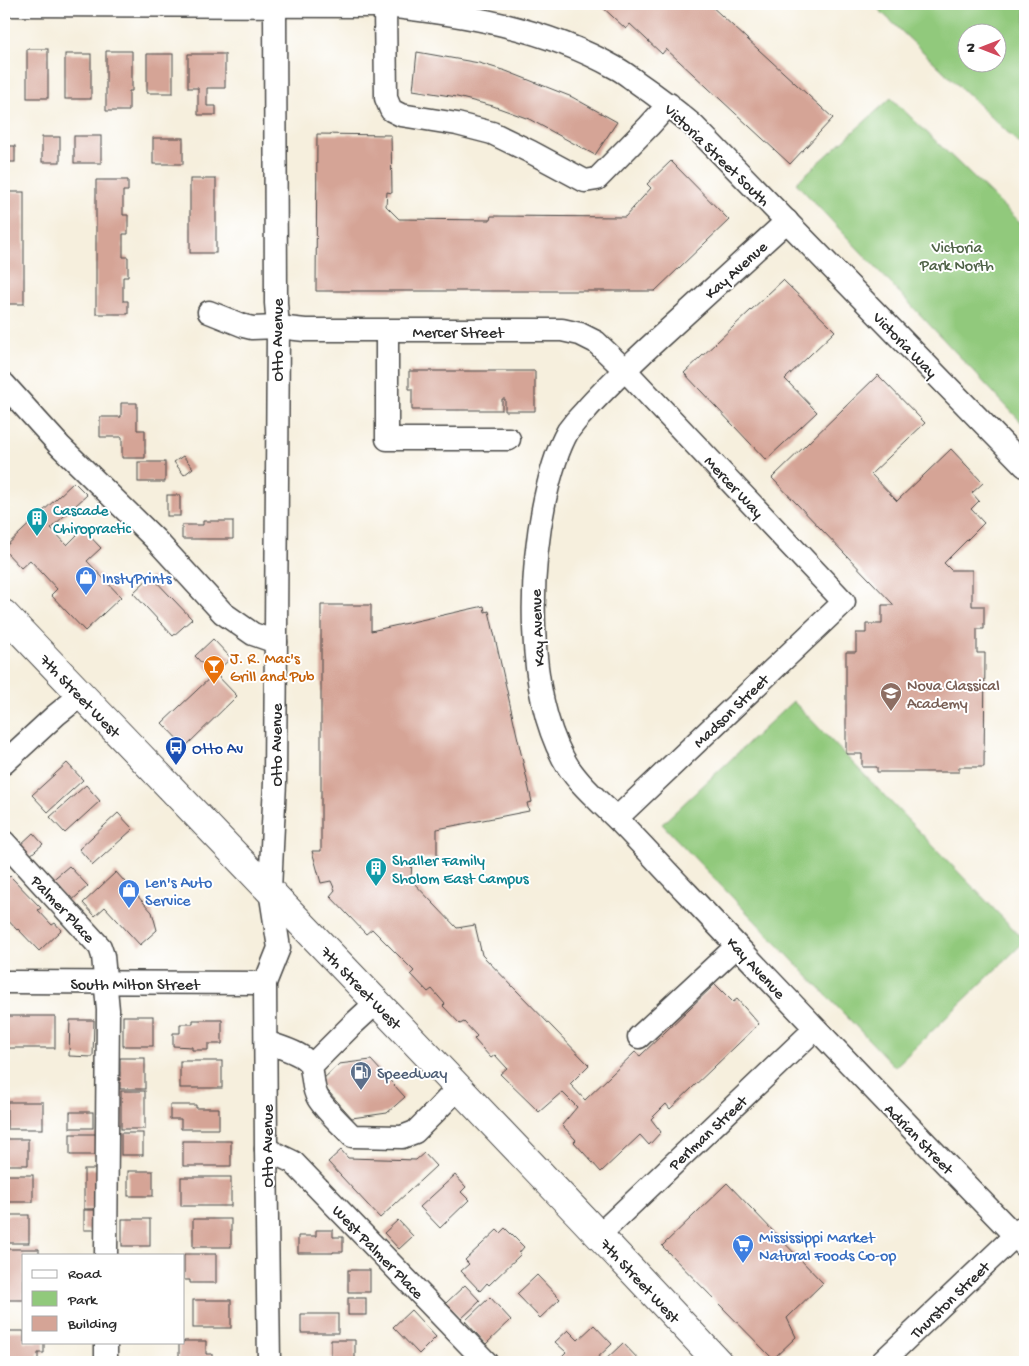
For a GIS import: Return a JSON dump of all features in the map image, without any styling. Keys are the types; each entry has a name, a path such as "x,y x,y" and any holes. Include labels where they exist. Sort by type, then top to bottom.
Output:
{"main road":[{"name":"7th Street West","path":"4,614 377,1002 718,1362"}],"street":[{"name":"Victoria Street South","path":"4,4 385,6 475,18 524,30 571,46 617,68 669,104 693,125 787,221"},
{"name":"Otto Avenue","path":"268,1362 265,983 279,948 270,890 275,782 278,327 276,303 275,5"},
{"path":"385,6 386,98 391,110 401,114 457,124 492,133 585,181 597,179 650,126 669,104"},
{"name":"Kay Avenue","path":"787,221 625,370 598,396 570,428 558,452 539,526 533,593 537,661 541,691 553,735 563,759 577,779 815,1029"},
{"name":"Victoria Way","path":"787,221 1025,466"},
{"name":"Mercer Street","path":"209,312 244,326 258,328 387,331 562,330 580,334 596,342 625,370"},
{"path":"387,331 387,439 510,439"},
{"name":"Mercer Way","path":"625,370 844,602"},
{"path":"4,384 60,446 155,539 223,613 253,634 276,642"},
{"name":"Madson Street","path":"616,818 844,602"},
{"path":"4,763 56,715 81,695"},
{"name":"Palmer Place","path":"4,842 100,947 103,956 108,1010 106,1254"},
{"path":"639,1037 737,946"},
{"name":"South Milton Street","path":"4,982 265,983"},
{"path":"311,1066 377,1002"},
{"name":"Perlman Street","path":"599,1235 815,1029"},
{"name":"Adrian Street","path":"815,1029 1022,1236"},
{"path":"266,1042 307,1059 311,1066 313,1087 318,1099 352,1136 402,1137 415,1132 458,1088"},
{"name":"West Palmer Place","path":"266,1149 293,1162 486,1362"},
{"name":"Thurston Street","path":"882,1362 1022,1236"},
{"path":"106,1344 106,1362"}],"green space":[{"path":"873,4 1025,4 1025,149"},
{"name":"Victoria Park North","path":"891,98 1025,227 1025,426 796,183"},
{"path":"793,701 1025,941 895,1067 662,824"}],"building":[{"path":"599,4 709,4 833,118 790,164 666,49 662,54 630,24 626,29"},
{"path":"27,49 48,49 48,98 27,98"},
{"path":"106,51 132,51 132,91 129,91 129,111 106,111"},
{"path":"417,52 479,63 506,71 572,97 617,122 595,155 529,119 493,106 457,97 413,90"},
{"path":"65,54 91,54 91,99 65,99"},
{"path":"147,54 173,54 173,93 147,93"},
{"path":"188,54 225,54 225,88 207,88 207,106 216,106 216,115 198,115 198,88 188,88"},
{"path":"317,134 391,135 392,193 387,192 386,206 399,219 490,220 491,216 625,217 651,188 647,184 671,161 729,220 655,291 316,291"},
{"path":"74,136 101,136 101,163 74,163"},
{"path":"42,137 60,137 60,162 42,162"},
{"path":"153,138 183,138 183,164 153,164"},
{"path":"4,146 15,146 15,162 4,162"},
{"path":"190,179 216,179 216,253 190,253"},
{"path":"96,180 128,180 128,191 123,191 123,215 128,215 128,234 123,234 123,257 128,257 128,277 123,277 123,301 128,301 128,314 96,314"},
{"path":"4,192 24,192 24,304 4,304"},
{"path":"783,280 835,331 785,379 817,412 766,460 684,373"},
{"path":"409,371 535,371 535,411 505,411 505,399 502,399 502,410 412,410 412,389 409,389"},
{"path":"878,375 925,423 871,474 897,501 951,449 983,483 972,493 979,501 971,509 984,523 944,563 951,570 972,570 972,606 984,606 984,629 977,629 977,653 985,653 984,767 959,767 959,772 877,772 877,767 862,767 862,754 846,754 846,652 856,652 856,633 866,633 866,624 882,624 882,605 894,605 772,478"},
{"path":"121,403 137,403 137,430 145,430 145,458 122,458 122,437 100,437 100,417 121,417"},
{"path":"183,456 193,468 184,475 174,462"},
{"path":"138,462 165,462 165,482 138,482"},
{"name":"Cascade Chiropractic","path":"74,482 87,495 51,528 67,545 83,529 101,548 87,561 121,597 85,631 51,595 57,589 30,560 21,568 4,550"},
{"path":"167,495 180,495 180,516 167,516"},
{"path":"203,521 233,521 233,539 182,539 182,525 203,525"},
{"path":"151,576 192,619 173,636 133,593"},
{"name":"Shaller Family Sholom East Campus","path":"321,605 371,605 371,631 484,606 485,612 489,611 532,802 527,803 529,811 437,829 437,858 412,859 411,880 457,928 475,925 482,955 589,1065 570,1084 585,1100 635,1052 640,1056 715,984 733,1002 737,999 759,1024 670,1109 666,1104 651,1119 661,1132 649,1145 640,1135 601,1172 574,1142 576,1140 562,1125 577,1107 562,1092 539,1112 500,1074 507,1068 495,1055 491,1058 474,1039 477,1036 464,1022 460,1024 443,1006 445,1004 432,989 428,992 411,974 414,971 372,929 366,934 330,896 335,890 331,881 321,883 312,851 321,851"},
{"name":"J. R. Mac's Grill and Pub","path":"213,639 231,658 215,673 237,696 185,747 162,723 213,675 195,656"},
{"path":"67,763 83,780 48,812 32,795"},
{"path":"86,785 100,801 65,833 50,817"},
{"path":"118,813 133,829 93,865 79,849"},
{"path":"33,833 43,844 28,857 19,846"},
{"path":"69,866 88,886 69,903 50,882"},
{"name":"Len's Auto Service","path":"116,872 152,912 157,930 140,945 105,907 95,916 83,903"},
{"path":"10,876 41,908 38,910 52,925 55,923 61,930 39,951 4,916 4,882"},
{"path":"5,1016 55,1016 55,1048 5,1048"},
{"path":"123,1016 153,1016 153,1046 123,1046"},
{"path":"70,1020 94,1020 93,1057 69,1056"},
{"path":"193,1020 222,1020 222,1044 208,1044 208,1050 192,1050 192,1047 173,1046 173,1033 180,1033 180,1024 193,1024"},
{"path":"120,1058 145,1058 145,1089 120,1089"},
{"path":"371,1060 405,1097 387,1113 352,1118 320,1082 339,1064"},
{"path":"180,1061 222,1061 222,1088 180,1088"},
{"path":"121,1091 145,1091 145,1129 121,1129"},
{"path":"7,1102 43,1102 43,1129 7,1129"},
{"path":"170,1105 196,1105 196,1108 219,1108 219,1129 181,1129 181,1119 170,1119"},
{"path":"70,1112 93,1112 93,1128 70,1128"},
{"path":"121,1133 143,1133 143,1155 121,1155"},
{"path":"70,1134 98,1134 98,1155 70,1155"},
{"path":"4,1139 28,1139 28,1165 4,1165"},
{"path":"183,1141 231,1141 231,1166 183,1166"},
{"path":"341,1150 348,1158 416,1160 424,1153 436,1166 380,1218 328,1162"},
{"path":"84,1169 99,1169 99,1209 84,1209"},
{"path":"128,1171 153,1171 153,1196 128,1196"},
{"path":"4,1175 33,1175 33,1202 4,1202"},
{"path":"455,1175 466,1187 461,1192 469,1200 440,1228 420,1207"},
{"path":"181,1177 231,1177 231,1206 181,1206"},
{"name":"Mississippi Market Natural Foods Co-op","path":"727,1183 823,1283 787,1318 796,1337 773,1359 662,1246"},
{"path":"84,1210 99,1210 99,1230 84,1230"},
{"path":"4,1215 29,1215 29,1243 4,1243"},
{"path":"122,1219 150,1219 150,1246 122,1246"},
{"path":"193,1219 231,1219 231,1247 193,1247"},
{"path":"398,1220 413,1236 399,1249 384,1233"},
{"path":"505,1228 524,1247 519,1253 521,1254 489,1285 487,1283 480,1291 461,1271 469,1264 465,1260 497,1230 500,1233"},
{"path":"316,1230 333,1230 333,1237 343,1237 343,1252 298,1253 298,1236 316,1236"},
{"path":"4,1249 39,1249 39,1254 22,1254 22,1300 4,1300"},
{"path":"185,1254 216,1254 216,1283 190,1283 190,1280 185,1280"},
{"path":"348,1270 370,1270 370,1292 348,1292"},
{"path":"537,1275 560,1299 540,1318 517,1294"},
{"path":"465,1285 480,1301 461,1319 446,1303"},
{"path":"490,1297 511,1320 486,1344 465,1321"},
{"path":"348,1298 366,1298 366,1315 348,1315"},
{"path":"193,1300 231,1300 231,1328 193,1328"},
{"path":"411,1310 436,1337 419,1354 393,1327"},
{"path":"301,1314 338,1314 338,1333 301,1333"},
{"path":"594,1325 612,1344 593,1362 564,1362 560,1358 566,1352 555,1342 568,1330 578,1340"},
{"path":"6,1331 22,1331 22,1344 44,1344 44,1353 38,1353 38,1362 6,1362 4,1341 6,1341"},
{"path":"331,1340 355,1340 355,1362 334,1362 334,1358 331,1358"},
{"path":"185,1341 206,1341 206,1354 212,1354 212,1362 179,1362 179,1344 185,1344"},
{"path":"623,1343 641,1362 603,1362"}],"place":[{"name":"Cascade Chiropractic","path":"37,537"},
{"name":"InstyPrints","path":"86,596"},
{"name":"J. R. Mac's Grill and Pub","path":"214,685"},
{"name":"Nova Classical Academy","path":"891,712"},
{"name":"Otto Av","path":"176,766"},
{"name":"Shaller Family Sholom East Campus","path":"376,887"},
{"name":"Len's Auto Service","path":"129,909"},
{"name":"Speedway","path":"361,1091"},
{"name":"Mississippi Market Natural Foods Co-op","path":"743,1264"}]}
